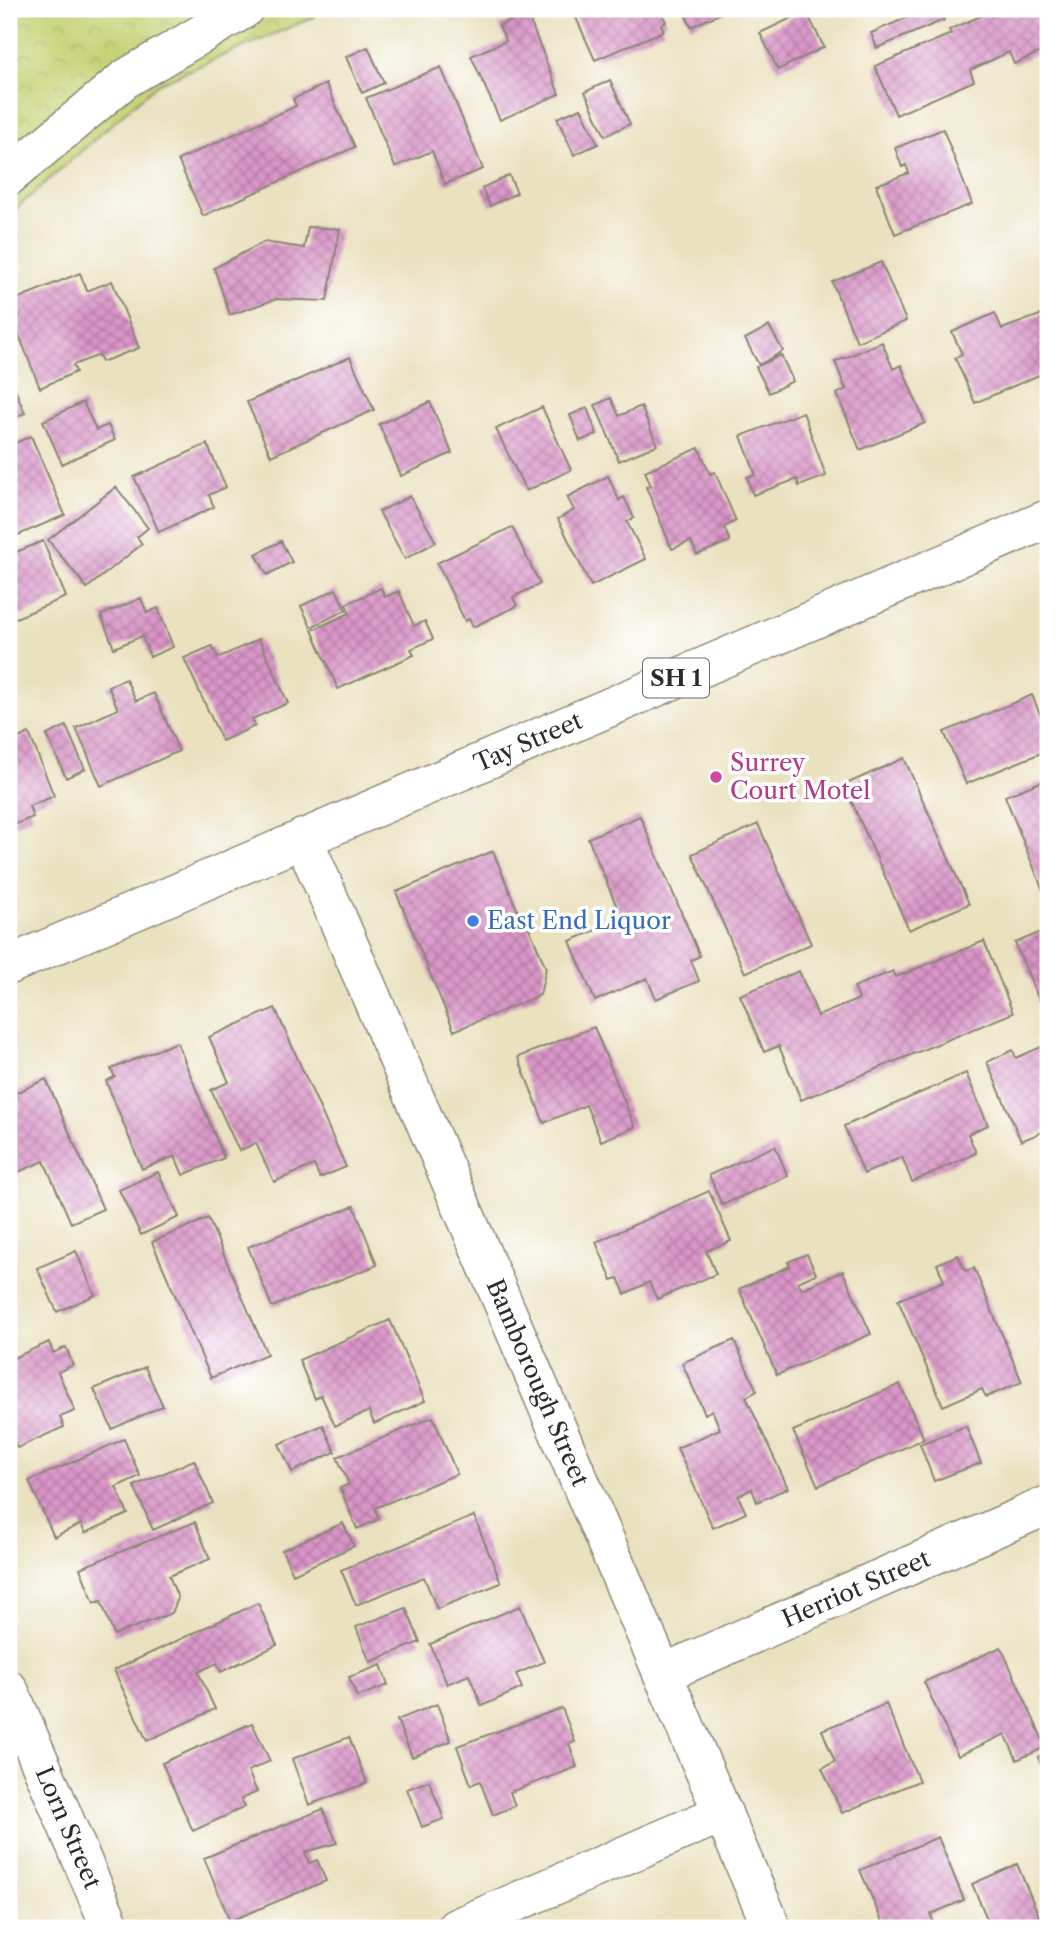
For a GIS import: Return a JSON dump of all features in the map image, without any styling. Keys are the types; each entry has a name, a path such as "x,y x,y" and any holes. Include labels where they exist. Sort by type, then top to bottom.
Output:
{"main road":[{"path":"9,176 125,79 244,9"},
{"name":"Tay Street","path":"9,965 1048,519"},
{"name":"Bamborough Street","path":"303,838 772,1928"},
{"name":"Herriot Street","path":"662,1674 1048,1505"},
{"name":"Lorn Street","path":"9,1690 111,1928"},
{"path":"456,1928 723,1813"}],"green space":[{"path":"9,9 310,9 314,17 157,84 9,215"}],"building":[{"path":"572,9 660,9 666,22 661,25 664,31 595,60"},
{"path":"683,9 730,9 691,27"},
{"path":"927,9 939,9 944,20 877,48 871,33"},
{"path":"1009,9 1048,9 1048,49 1014,64 1009,52 970,70 974,81 896,115 875,66 951,34 949,30 992,11 993,16"},
{"path":"806,11 824,47 778,70 760,33"},
{"path":"527,13 559,94 500,120 471,56 506,41 499,26"},
{"path":"368,47 384,83 362,93 346,57"},
{"path":"441,67 483,169 445,184 432,151 395,167 366,98"},
{"path":"610,80 630,124 605,136 585,92"},
{"path":"326,84 355,147 203,216 178,160 296,106 293,99"},
{"path":"581,108 598,144 574,155 557,118"},
{"path":"943,129 972,204 895,234 876,185 909,173 906,165 902,167 895,148"},
{"path":"509,175 517,193 490,206 482,188"},
{"path":"308,227 340,229 327,301 276,299 230,315 214,268 264,242 304,248"},
{"path":"881,262 906,321 857,342 832,282"},
{"path":"80,273 87,291 112,281 139,348 102,362 99,355 73,365 76,372 40,388 9,310 9,302"},
{"path":"1048,312 1048,371 975,403 955,358 962,354 952,332 995,313 1002,329"},
{"path":"769,326 783,351 759,365 745,339"},
{"path":"882,342 893,369 901,365 925,423 860,450 837,394 846,389 835,362"},
{"path":"781,355 793,381 769,393 756,367"},
{"path":"350,357 374,410 271,456 247,402"},
{"path":"9,376 25,413 9,420"},
{"path":"611,398 619,416 641,406 657,445 619,461 595,405"},
{"path":"83,402 96,430 108,425 115,440 62,464 43,421"},
{"path":"430,402 452,453 401,476 379,424"},
{"path":"542,407 571,470 526,491 496,429"},
{"path":"587,408 597,434 580,441 570,415"},
{"path":"803,412 826,476 799,486 797,479 753,495 747,477 756,475 741,436"},
{"path":"31,436 65,515 9,539 9,446"},
{"path":"207,444 226,487 209,495 214,507 159,532 134,477"},
{"path":"699,448 710,474 715,472 736,521 724,527 730,541 697,555 691,541 672,549 646,487 651,486 645,471"},
{"path":"608,476 619,500 624,497 634,518 627,522 646,559 591,586 558,519 574,510 567,497"},
{"path":"116,487 148,528 137,537 142,544 87,588 48,540"},
{"path":"410,496 436,542 405,559 379,512"},
{"path":"512,527 540,584 513,597 517,606 473,627 469,619 465,621 437,563"},
{"path":"43,541 66,597 11,620 14,628 9,630 9,555"},
{"path":"281,541 292,562 267,575 256,554"},
{"path":"381,588 385,597 399,591 414,626 425,621 433,639 411,649 414,655 338,689 312,630 350,613 346,604"},
{"path":"336,589 346,610 311,627 301,606"},
{"path":"141,598 147,613 158,608 173,647 150,657 142,636 114,648 101,615"},
{"path":"259,639 288,703 252,719 255,726 222,741 184,658 212,646 218,658"},
{"path":"126,679 136,701 154,693 179,751 101,786 76,728 118,709 108,686"},
{"path":"1032,695 1048,734 1048,750 966,784 944,732"},
{"path":"66,726 85,769 66,778 47,735"},
{"path":"29,733 54,796 29,806 33,817 9,827 9,742"},
{"path":"904,758 969,904 909,930 844,785"},
{"path":"1048,779 1048,903 1005,796"},
{"path":"640,816 700,956 691,960 699,981 656,999 647,978 595,1001 570,941 622,919 588,838"},
{"path":"758,824 811,944 745,973 692,854"},
{"path":"493,851 523,924 527,923 546,968 540,995 454,1031 396,892"},
{"path":"1048,929 1048,996 1039,1000 1015,943"},
{"path":"984,941 1013,1013 801,1100 779,1046 764,1052 740,995 799,971 818,1016 859,999 854,987 893,971 896,977"},
{"path":"275,1008 346,1167 320,1178 314,1165 274,1182 256,1143 239,1151 211,1090 229,1082 209,1037"},
{"path":"594,1027 635,1127 601,1141 586,1105 544,1123 518,1057"},
{"path":"177,1042 224,1158 183,1175 175,1156 142,1169 106,1081 115,1077 111,1069"},
{"path":"1048,1044 1048,1125 1043,1132 1021,1141 987,1062 1013,1050 1016,1058"},
{"path":"966,1073 988,1125 968,1134 976,1153 912,1182 902,1157 864,1174 844,1126"},
{"path":"46,1079 103,1209 71,1223 44,1161 9,1176 9,1096"},
{"path":"775,1146 788,1176 722,1205 709,1175"},
{"path":"158,1172 179,1217 141,1235 119,1190"},
{"path":"709,1191 731,1241 706,1251 716,1274 657,1299 649,1282 625,1294 618,1278 612,1280 596,1242"},
{"path":"354,1206 377,1265 272,1307 248,1247"},
{"path":"208,1218 267,1354 211,1378 152,1242"},
{"path":"76,1251 95,1295 57,1312 37,1268"},
{"path":"807,1254 816,1274 798,1282 802,1289 843,1271 871,1334 777,1375 739,1289 790,1266 788,1262"},
{"path":"958,1255 965,1271 974,1268 1022,1382 986,1397 982,1389 943,1406 898,1300 944,1281 937,1264"},
{"path":"390,1320 425,1401 374,1424 369,1411 335,1426 321,1395 315,1399 299,1360"},
{"path":"734,1340 757,1391 746,1397 788,1488 757,1502 752,1489 738,1496 746,1513 713,1528 677,1448 720,1429 712,1410 705,1414 682,1363"},
{"path":"49,1342 53,1353 66,1347 73,1365 58,1372 75,1411 60,1417 64,1427 17,1448 9,1428 9,1360"},
{"path":"145,1367 163,1406 112,1429 94,1389"},
{"path":"900,1384 924,1439 818,1486 793,1431"},
{"path":"433,1417 457,1474 375,1508 379,1519 357,1529 340,1488 349,1484 337,1457"},
{"path":"323,1425 335,1452 292,1472 279,1444"},
{"path":"966,1426 981,1463 934,1481 920,1444"},
{"path":"124,1439 140,1476 116,1487 128,1514 85,1533 81,1524 54,1537 29,1481"},
{"path":"194,1460 213,1503 153,1530 134,1486"},
{"path":"474,1516 501,1583 437,1609 424,1577 356,1605 341,1570"},
{"path":"195,1522 210,1559 169,1576 178,1598 172,1613 114,1635 101,1601 94,1603 80,1568"},
{"path":"343,1523 354,1546 293,1574 282,1550"},
{"path":"258,1603 277,1645 221,1672 217,1663 198,1672 215,1709 147,1741 114,1670"},
{"path":"520,1606 544,1662 516,1674 522,1688 482,1706 469,1675 447,1684 430,1644"},
{"path":"406,1608 420,1642 370,1662 356,1627"},
{"path":"1001,1647 1046,1747 1017,1760 1005,1734 958,1756 924,1682"},
{"path":"381,1665 388,1685 357,1697 349,1677"},
{"path":"437,1704 451,1741 412,1757 397,1720"},
{"path":"886,1704 919,1781 842,1813 822,1768 835,1762 822,1730"},
{"path":"562,1708 575,1742 569,1744 577,1767 510,1792 515,1806 493,1815 480,1781 471,1785 457,1746"},
{"path":"252,1723 270,1761 248,1771 257,1792 241,1799 245,1807 193,1831 162,1763"},
{"path":"349,1737 367,1783 309,1805 292,1759"},
{"path":"1048,1753 1048,1782 1038,1757"},
{"path":"429,1781 444,1819 422,1827 407,1789"},
{"path":"323,1809 337,1843 305,1852 309,1863 317,1860 326,1881 230,1921 204,1858"},
{"path":"938,1837 964,1900 931,1914 933,1922 917,1928 885,1928 860,1870"},
{"path":"1017,1864 1044,1928 991,1928 972,1884"}],"place":[{"name":"Surrey Court Motel","path":"716,777"},
{"name":"East End Liquor","path":"473,921"}]}
